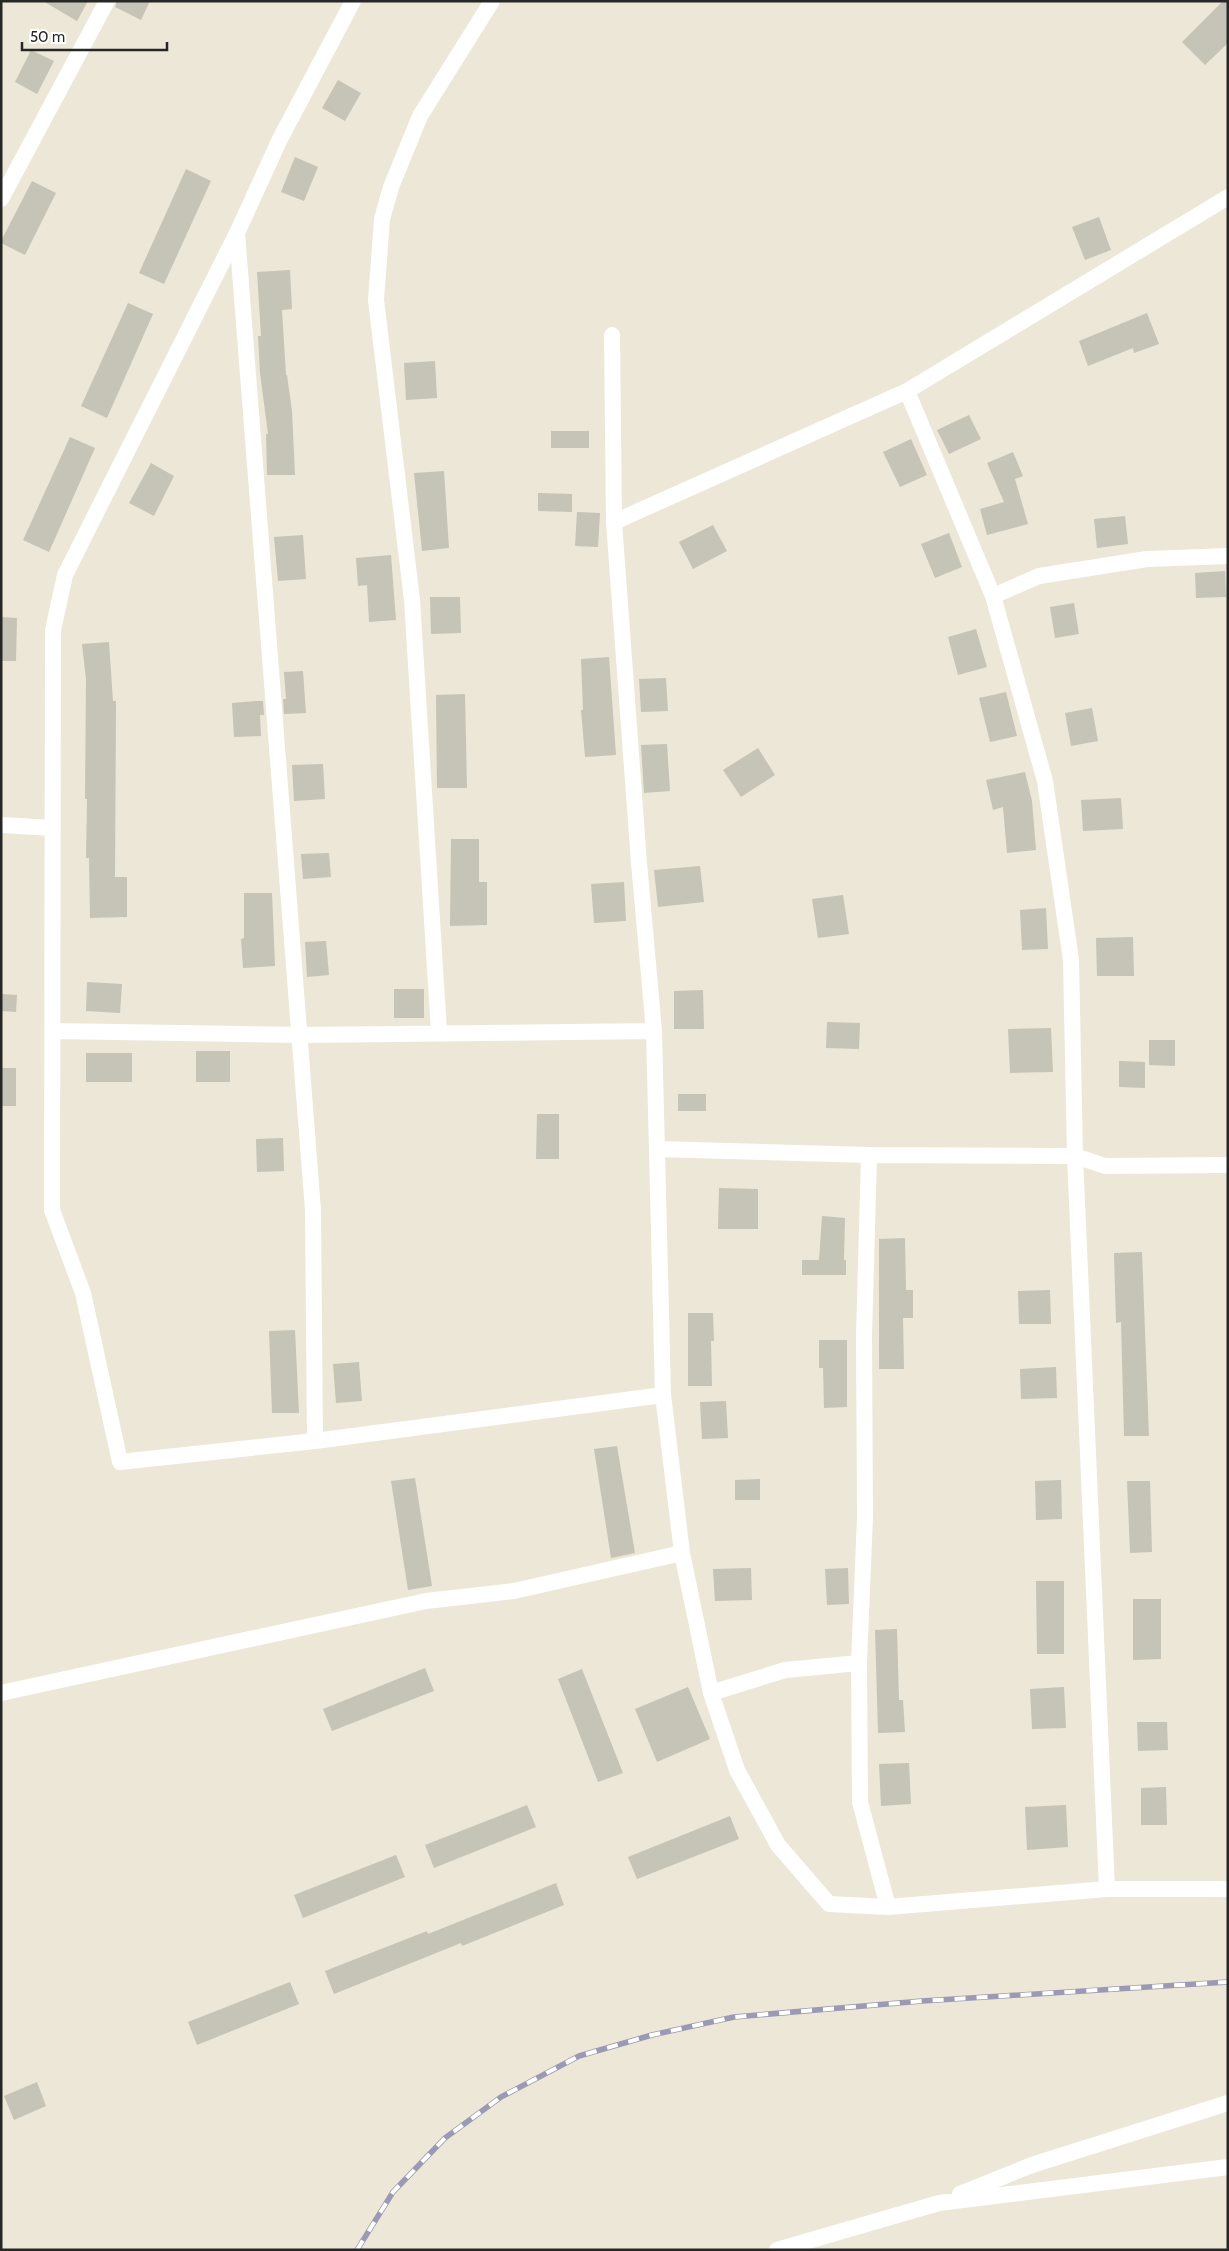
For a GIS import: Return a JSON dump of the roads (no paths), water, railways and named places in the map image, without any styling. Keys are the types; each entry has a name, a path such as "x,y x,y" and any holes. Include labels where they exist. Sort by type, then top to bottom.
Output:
{"street":[{"path":"1,199 107,1"},
{"path":"353,1 280,139 237,233 65,575 53,630 54,1031 52,1210 83,1293 120,1462 315,1441 663,1395"},
{"path":"439,1032 412,600 376,300 382,219 391,187 420,116 492,1"},
{"path":"614,522 907,391 1228,197"},
{"path":"237,233 301,1035 313,1210 315,1441"},
{"path":"612,336 614,522 639,863 654,1030 659,1149 663,1395 682,1553 711,1693 737,1770 778,1845 829,1904 888,1908 1107,1889 1228,1889"},
{"path":"907,391 993,596 1045,781 1071,960 1075,1156 1107,1889"},
{"path":"993,596 1039,576 1147,558 1228,556"},
{"path":"1,825 52,828"},
{"path":"54,1031 301,1035 654,1030"},
{"path":"659,1149 868,1155 1075,1156 1105,1166 1228,1165"},
{"path":"868,1155 864,1336 865,1517 860,1663 860,1802 888,1908"},
{"path":"1,1693 426,1601 514,1591 682,1553"},
{"path":"711,1693 785,1670 860,1663"},
{"path":"777,2250 939,2203 1032,2165 1228,2103"},
{"path":"939,2203 1228,2167"}],"railway":[{"path":"357,2250 393,2192 445,2138 501,2097 579,2056 652,2035 734,2017 922,2001 1228,1982"}]}
